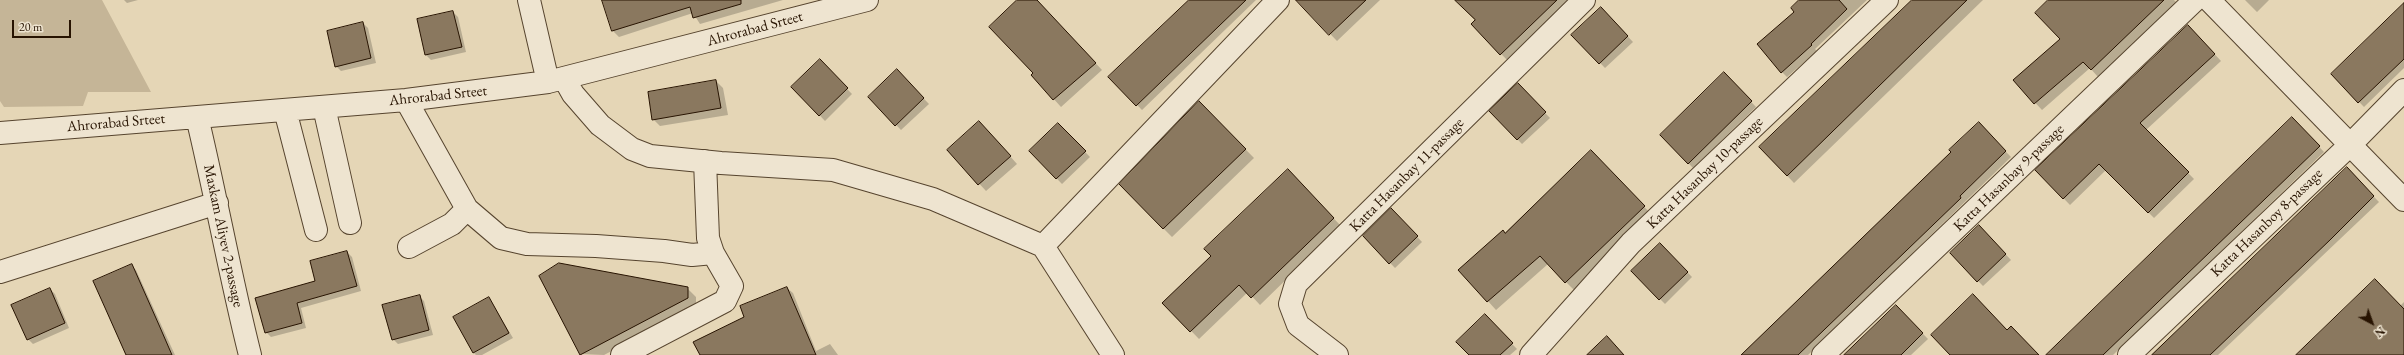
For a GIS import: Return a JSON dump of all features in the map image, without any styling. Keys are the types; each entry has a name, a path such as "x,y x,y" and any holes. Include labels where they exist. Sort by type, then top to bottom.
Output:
{"street":[{"path":"529,0 556,80 573,94 600,124 632,149 650,156 705,162 833,170 933,199 1044,246 1113,355"},
{"name":"Ahrorabad Srteet","path":"0,133 406,100 556,80 867,0"},
{"path":"1044,246 1278,0"},
{"name":"Katta Hasanbay 11-passage","path":"1337,355 1298,325 1290,304 1296,284 1584,0"},
{"name":"Katta Hasanbay 10-passage","path":"1531,355 1631,243 1887,0"},
{"name":"Katta Hasanbay 9-passage","path":"1823,355 2195,0"},
{"path":"2209,0 2404,200"},
{"name":"Katta Hasanboy 8-passage","path":"2129,355 2350,145 2404,90"},
{"path":"406,100 467,209 501,238 527,244 664,251 692,255 713,253"},
{"path":"324,107 350,223"},
{"path":"285,110 316,230"},
{"name":"Maxkam Aliyev 2-passage","path":"197,117 218,203 233,288 250,355"},
{"path":"622,355 725,301 732,286 713,253 708,238 705,162"},
{"path":"0,272 218,203"},
{"path":"409,247 452,224 467,209"}],"shaded area":[{"path":"0,0 102,0 151,92 88,92 83,106 4,107 0,101"}],"building":[{"path":"602,0 741,0 741,4 693,18 690,7 612,31"},
{"path":"1017,0 1037,0 1096,63 1053,100 1031,75 1033,73 989,27"},
{"path":"1189,0 1246,0 1136,106 1108,77"},
{"path":"1296,0 1366,0 1329,35"},
{"path":"1455,0 1557,0 1500,55 1471,24 1475,20"},
{"path":"1799,0 1839,0 1847,9 1811,44 1812,45 1781,73 1757,44 1794,12 1791,8"},
{"path":"1912,0 1967,0 1787,176 1759,147"},
{"path":"2048,0 2164,0 2091,70 2083,62 2034,104 2013,80 2060,39 2035,13"},
{"path":"2404,3 2404,59 2358,103 2331,74"},
{"path":"1601,7 1628,36 1599,64 1571,35"},
{"path":"453,11 462,47 425,55 417,19"},
{"path":"363,22 371,58 335,67 327,31"},
{"path":"2188,25 2215,54 2140,123 2189,172 2148,213 2099,164 2063,199 2035,170"},
{"path":"820,59 848,88 819,116 791,87"},
{"path":"897,69 924,98 895,126 868,97"},
{"path":"1724,72 1752,101 1688,164 1660,135"},
{"path":"716,80 721,108 652,120 648,92"},
{"path":"1518,83 1546,112 1517,140 1489,111"},
{"path":"1199,101 1246,149 1163,229 1119,184"},
{"path":"2292,117 2320,146 2103,355 2046,355"},
{"path":"979,121 1011,156 978,185 947,150"},
{"path":"1979,122 2006,151 1960,196 1961,198 1798,355 1741,355 1951,152 1949,150"},
{"path":"1058,123 1086,151 1056,179 1029,151"},
{"path":"1591,150 1645,206 1565,283 1540,256 1487,302 1458,270 1503,230 1505,233"},
{"path":"2347,167 2374,196 2331,239 2210,355 2152,355"},
{"path":"1288,169 1334,218 1251,298 1239,285 1190,332 1162,303 1211,256 1204,249"},
{"path":"1391,208 1418,236 1389,264 1363,236"},
{"path":"1979,225 2006,254 1977,282 1950,253"},
{"path":"1660,243 1688,272 1659,300 1631,271"},
{"path":"347,251 357,286 297,303 302,323 265,333 255,298 315,281 310,261"},
{"path":"559,263 688,287 688,298 580,355 539,276"},
{"path":"132,264 172,355 126,355 93,281"},
{"path":"2375,279 2404,309 2404,355 2296,355"},
{"path":"787,287 816,355 700,355 693,342 744,317 740,306"},
{"path":"50,288 65,323 27,340 11,305"},
{"path":"1973,294 2007,330 2011,326 2039,355 1950,355 1931,335"},
{"path":"420,295 429,330 392,340 382,305"},
{"path":"489,297 509,333 473,353 453,317"},
{"path":"1896,305 1923,333 1901,355 1844,355"},
{"path":"1485,314 1513,343 1500,355 1469,355 1456,342"},
{"path":"1607,336 1624,355 1587,355"}]}
